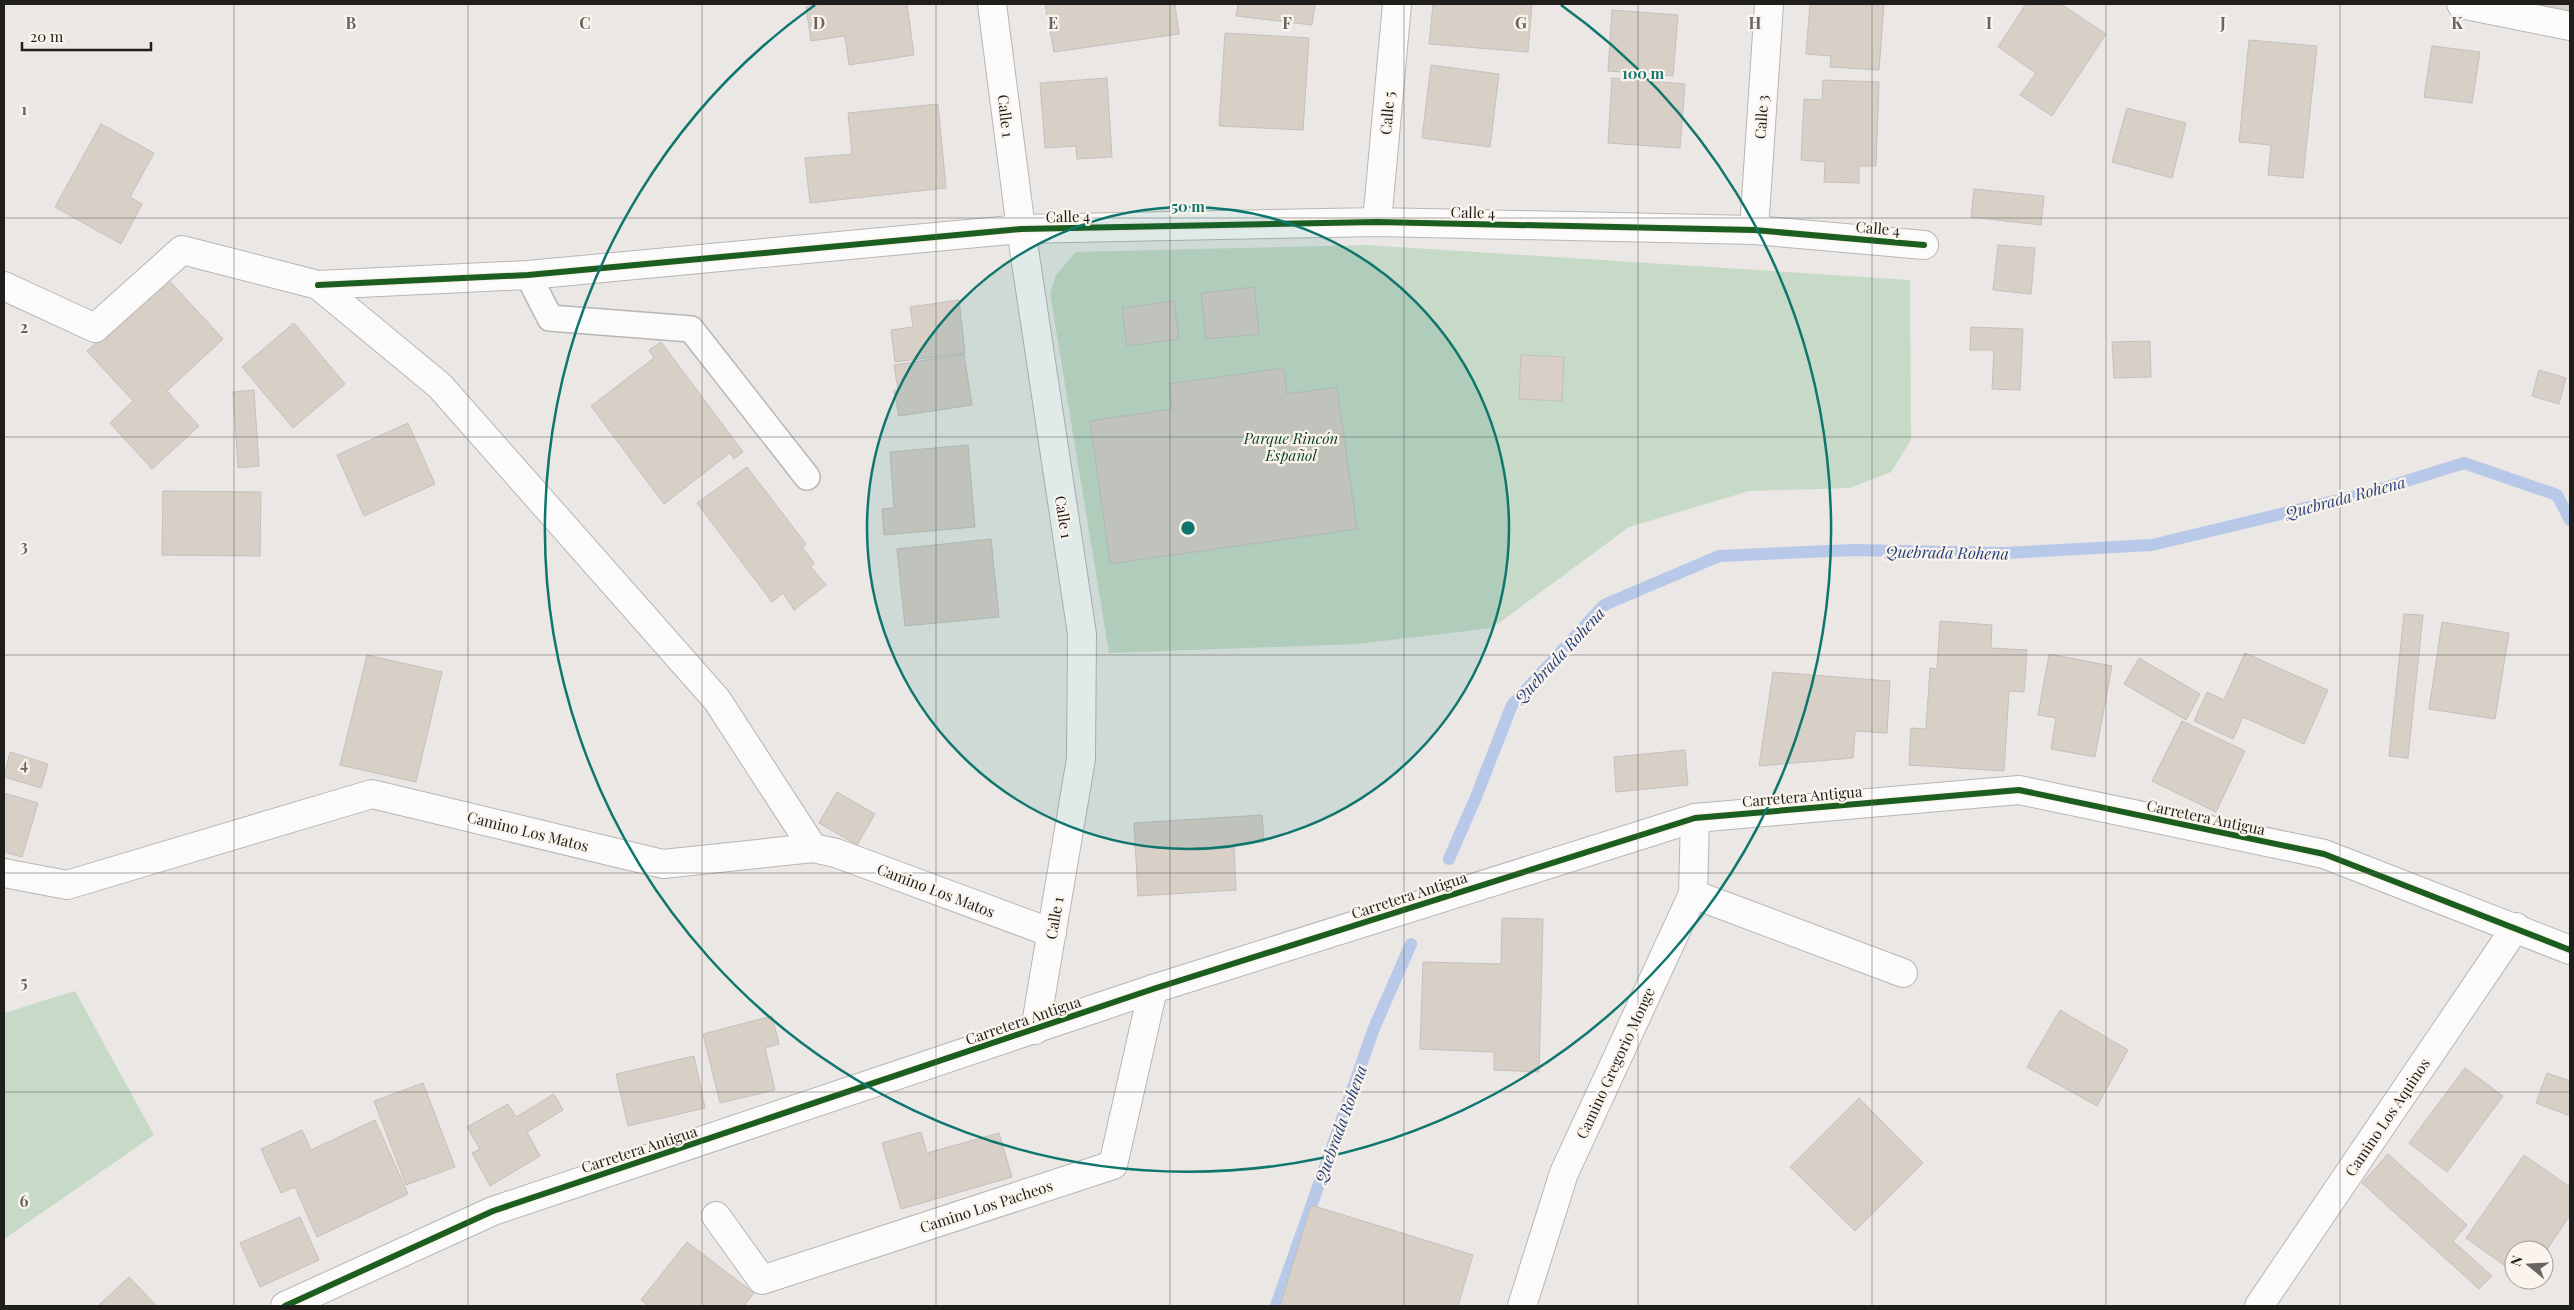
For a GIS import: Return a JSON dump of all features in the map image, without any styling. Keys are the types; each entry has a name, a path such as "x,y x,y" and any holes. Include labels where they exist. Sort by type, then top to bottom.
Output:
{"street":[{"name":"Calle 1","path":"992,4 1021,229 1082,634 1081,759 1035,1030"},
{"name":"Calle 5","path":"1377,222 1397,4"},
{"name":"Calle 3","path":"1754,230 1769,4"},
{"path":"2461,4 2570,26"},
{"name":"Calle 4","path":"318,285 528,275 1021,229 1377,222 1754,230 1924,245"},
{"path":"4,286 95,328 182,250 318,285 440,386 717,700 813,848"},
{"name":"Carretera Antigua","path":"285,1306 493,1211 1153,989 1695,818 2019,790 2324,854 2516,927 2570,950"},
{"name":"Camino Los Matos","path":"4,873 67,885 372,794 663,864 813,848 836,852 1052,933"},
{"name":"Camino Gregorio Monge","path":"1522,1306 1564,1173 1693,894 1695,818"},
{"path":"1693,894 1903,973"},
{"name":"Camino Los Aquinos","path":"2259,1306 2516,927"},
{"name":"Camino Los Pacheos","path":"716,1216 762,1280 1113,1165 1153,989"}],"lane":[{"path":"528,275 550,318 692,329 807,476"}],"green space":[{"name":"Parque Rincón Español","path":"1367,245 1910,280 1911,440 1891,472 1850,488 1749,491 1629,527 1492,628 1357,644 1109,653 1050,293 1056,275 1076,252"},
{"path":"75,991 154,1135 4,1239 4,1013"}],"building":[{"path":"822,4 907,4 914,55 849,65 845,36 811,41 806,7"},
{"path":"1045,4 1175,4 1179,34 1054,52"},
{"path":"1238,4 1315,4 1312,25 1236,16"},
{"path":"1433,4 1532,4 1528,52 1429,44"},
{"path":"1810,4 1884,4 1879,70 1830,67 1831,56 1806,54"},
{"path":"2026,4 2061,4 2106,34 2052,116 2020,95 2036,73 1998,47"},
{"path":"2531,4 2570,4 2570,13 2530,8"},
{"path":"1612,10 1678,15 1673,76 1608,71"},
{"path":"1225,33 1309,38 1303,130 1219,126"},
{"path":"2249,40 2317,46 2303,178 2268,175 2271,145 2239,142"},
{"path":"2432,46 2480,52 2472,103 2424,97"},
{"path":"1431,65 1499,74 1490,147 1422,138"},
{"path":"1107,78 1112,157 1077,159 1076,146 1045,148 1040,83"},
{"path":"1612,78 1685,84 1680,148 1608,143"},
{"path":"1823,80 1879,82 1876,166 1859,166 1859,183 1824,182 1825,162 1801,160 1804,99 1822,100"},
{"path":"938,104 946,188 810,203 805,158 852,154 848,113"},
{"path":"2127,108 2186,123 2172,178 2112,162"},
{"path":"101,124 154,153 130,197 142,204 121,244 55,207"},
{"path":"1974,189 2044,196 2041,225 1971,217"},
{"path":"1998,245 2035,248 2031,294 1993,290"},
{"path":"167,278 223,339 167,391 199,426 152,469 110,423 133,401 87,351"},
{"path":"1254,287 1259,334 1206,339 1201,293"},
{"path":"959,300 965,353 895,362 891,330 913,327 910,307"},
{"path":"1174,301 1179,339 1127,346 1122,308"},
{"path":"294,323 345,384 293,428 242,367"},
{"path":"1971,327 2023,329 2020,390 1992,389 1994,350 1970,350"},
{"path":"2150,341 2151,377 2114,378 2112,342"},
{"path":"661,342 743,452 734,459 730,453 664,504 591,406 654,358 649,350"},
{"path":"964,354 972,405 899,416 894,390 898,390 894,365"},
{"path":"1521,355 1564,357 1562,401 1519,399"},
{"path":"1284,368 1287,394 1337,387 1357,529 1110,564 1090,421 1172,409 1169,384"},
{"path":"2539,370 2566,378 2559,404 2532,396"},
{"path":"254,390 259,466 238,468 233,392"},
{"path":"408,423 435,484 364,516 337,455"},
{"path":"968,445 975,527 884,535 882,509 894,508 890,452"},
{"path":"747,467 806,544 802,547 814,563 811,567 826,585 794,610 783,593 772,602 697,503"},
{"path":"163,491 261,492 260,556 162,555"},
{"path":"991,539 999,617 905,626 897,549"},
{"path":"2404,614 2423,615 2408,758 2389,756"},
{"path":"1940,621 1992,625 1991,648 2027,650 2024,692 2009,691 2004,771 1909,765 1911,728 1926,729 1930,668 1937,669"},
{"path":"2442,622 2509,633 2495,719 2429,709"},
{"path":"2245,653 2328,690 2304,744 2243,717 2233,739 2194,721 2207,692 2224,700"},
{"path":"2049,654 2112,666 2095,757 2051,749 2056,718 2038,715"},
{"path":"367,655 442,672 416,782 340,765"},
{"path":"2139,658 2200,694 2186,720 2124,684"},
{"path":"1773,672 1890,681 1887,733 1855,731 1853,758 1759,766"},
{"path":"2182,721 2245,751 2216,812 2152,781"},
{"path":"1685,750 1688,785 1616,792 1614,757"},
{"path":"10,752 48,764 41,788 4,777"},
{"path":"837,792 875,814 857,845 819,823"},
{"path":"4,793 38,803 22,857 4,852"},
{"path":"1262,815 1264,842 1234,844 1236,890 1138,896 1134,823"},
{"path":"1502,918 1543,919 1539,1072 1494,1070 1494,1052 1420,1049 1423,962 1501,964"},
{"path":"2060,1010 2128,1050 2097,1106 2027,1067"},
{"path":"772,1016 779,1044 765,1048 775,1090 720,1103 703,1034"},
{"path":"694,1056 705,1108 628,1126 616,1074"},
{"path":"2465,1068 2503,1096 2447,1172 2409,1143"},
{"path":"2547,1073 2570,1081 2570,1116 2536,1103"},
{"path":"423,1083 455,1167 406,1185 374,1101"},
{"path":"554,1094 563,1110 527,1132 540,1156 490,1186 472,1153 480,1149 467,1127 508,1104 516,1117"},
{"path":"1859,1098 1923,1163 1855,1231 1790,1167"},
{"path":"375,1120 408,1194 317,1237 295,1187 281,1193 261,1149 302,1130 311,1150"},
{"path":"921,1132 927,1153 999,1133 1012,1177 901,1209 882,1143"},
{"path":"2388,1154 2467,1225 2453,1241 2492,1276 2479,1289 2362,1183"},
{"path":"2524,1155 2570,1187 2570,1215 2553,1240 2504,1240 2504,1265 2466,1238"},
{"path":"1311,1205 1473,1255 1458,1306 1280,1306"},
{"path":"300,1217 319,1260 260,1287 240,1243"},
{"path":"687,1242 754,1293 744,1306 649,1306 641,1300"},
{"path":"129,1277 157,1306 98,1306"}],"waterway":[{"name":"Quebrada Rohena","path":"1449,859 1476,797 1512,705 1604,605 1719,556 1852,550 2005,553 2152,545 2368,493 2464,463 2557,495 2570,520"},
{"name":"Quebrada Rohena","path":"1276,1306 1374,1028 1411,944"}],"cycle path":[{"path":"318,285 528,275 1021,229 1377,222 1754,230 1924,245"},
{"path":"285,1306 493,1211 1153,989 1695,818 2019,790 2324,854 2570,950"}]}
